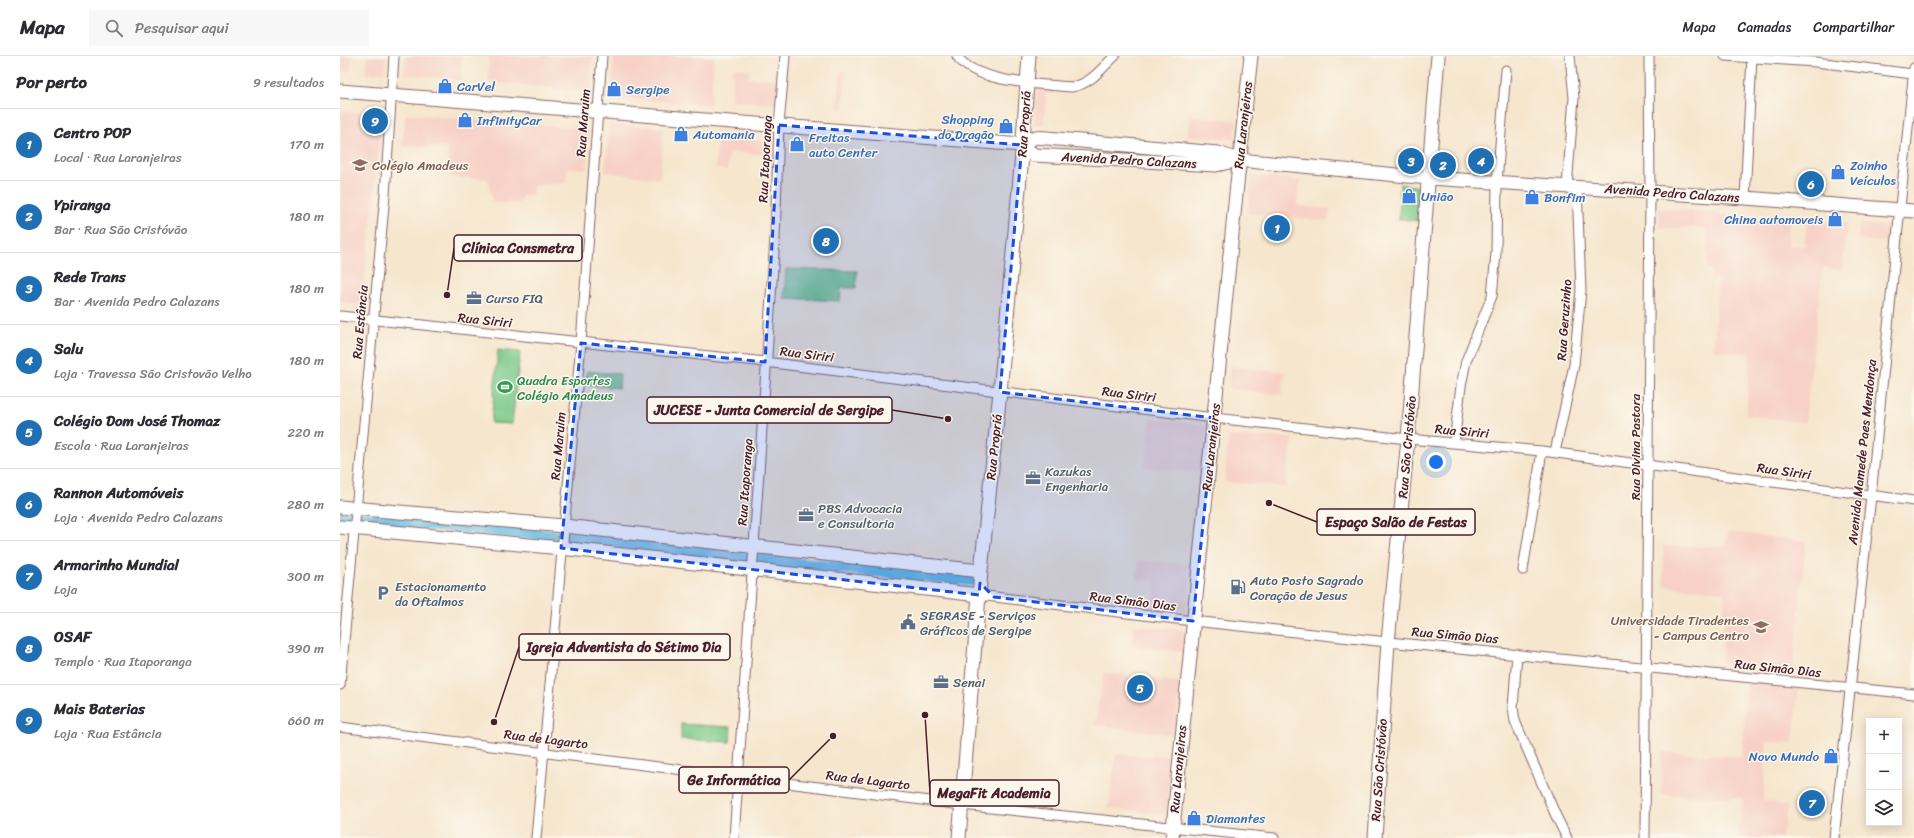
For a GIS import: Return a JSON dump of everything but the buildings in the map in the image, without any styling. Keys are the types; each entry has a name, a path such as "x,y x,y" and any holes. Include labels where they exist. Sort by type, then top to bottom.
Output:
{"street":[{"name":"Rua Estância","path":"340,686 385,195 394,56"},
{"name":"Rua Maruim","path":"536,838 581,343 602,56"},
{"name":"Rua Itaporanga","path":"734,838 775,238 779,125 785,56"},
{"path":"958,56 974,70 1002,78 1071,86 1080,86 1088,81 1115,56"},
{"name":"Rua Propriá","path":"959,838 979,595 978,574 1000,392 1029,56"},
{"name":"Rua Laranjeiras","path":"1172,832 1239,160 1251,56"},
{"name":"Rua São Cristóvão","path":"1375,838 1388,642 1408,439 1438,56"},
{"name":"Rua Geruzinho","path":"1555,452 1574,365 1581,290 1572,187 1574,98 1570,56"},
{"name":"Rua Divina Pastora","path":"1645,838 1650,192 1649,56"},
{"path":"1725,56 1816,59 1914,71"},
{"path":"1745,198 1752,57"},
{"path":"1454,443 1460,386 1466,361 1492,296 1496,253 1497,182 1506,70"},
{"name":"Avenida Mamede Paes Mendonça","path":"1834,838 1849,688 1871,496 1914,71"},
{"name":"Avenida Pedro Calazans","path":"340,91 1022,145 1034,155 1216,165 1239,160 1429,178 1745,198 1914,211"},
{"name":"Rua Siriri","path":"340,316 766,362 1214,418 1408,439 1555,452 1914,501"},
{"path":"1523,570 1542,451"},
{"path":"340,507 356,511 753,559 979,595"},
{"path":"340,527 354,526 563,537 753,559 978,574 985,588 994,597"},
{"name":"Rua Simão Dias","path":"979,595 1193,621 1388,642 1914,694"},
{"path":"1517,654 1513,708 1515,721 1567,838"},
{"name":"Rua de Lagarto","path":"340,727 1172,832 1274,838"}],"highlighted area":[{"path":"779,125 1022,145 1000,392 1214,418 1193,621 994,597 980,583 979,595 561,548 581,343 765,362"}],"shaded area":[{"path":"340,56 352,56 350,72 340,71"},
{"path":"367,56 386,56 385,72 365,74"},
{"path":"406,56 461,56 460,80 404,74"},
{"path":"489,56 593,56 590,91 488,82"},
{"path":"614,56 714,56 711,105 611,97"},
{"path":"734,68 749,70 749,78 778,79 777,105 731,100"},
{"path":"841,70 846,71 843,109 837,108"},
{"path":"1038,85 1055,87 1054,94 1046,94 1044,126 1033,126"},
{"path":"340,111 381,115 379,149 362,305 340,303"},
{"path":"406,114 589,129 587,169 567,168 566,183 533,186 532,195 522,196 519,203 493,203 488,179 451,177 447,147 402,147"},
{"path":"1190,115 1236,121 1235,139 1188,136"},
{"path":"609,124 663,128 660,179 605,172"},
{"path":"718,137 772,142 771,155 729,152 727,170 715,168"},
{"path":"1251,175 1300,181 1297,206 1330,209 1328,221 1248,213"},
{"path":"1659,208 1789,221 1788,246 1804,246 1807,222 1847,223 1842,270 1823,267 1805,423 1746,415 1750,354 1713,350 1718,279 1710,278 1712,270 1708,269 1706,228 1659,228"},
{"path":"1859,223 1891,227 1891,243 1858,239"},
{"path":"1230,367 1286,372 1281,395 1229,388"},
{"path":"1151,418 1207,426 1202,473 1145,467"},
{"path":"1228,436 1293,438 1285,487 1225,482"},
{"name":"Universidade Tiradentes - Campus Centro","path":"1728,532 1806,541 1793,671 1722,662 1725,592 1664,586 1663,546 1725,547"},
{"path":"1139,560 1192,565 1187,612 1152,607 1156,580 1136,580"},
{"path":"1133,625 1184,630 1183,652 1132,645"},
{"path":"1104,673 1180,682 1175,735 1095,725"},
{"name":"Universidade Tiradentes - Campus Centro","path":"1747,681 1799,684 1793,743 1767,742 1763,800 1787,806 1782,838 1738,838 1743,798 1662,795 1661,752 1742,757"},
{"path":"1116,755 1172,756 1166,815 1108,808"}],"green space":[{"path":"1400,184 1421,187 1419,221 1399,219"},
{"path":"786,269 857,271 856,288 841,288 840,301 784,298"},
{"name":"Quadra Esportes Colégio Amadeus","path":"498,350 520,352 512,424 491,423"},
{"path":"587,371 620,374 619,388 585,385"},
{"path":"681,724 731,727 730,742 681,739"}],"waterway":[{"path":"340,516 598,540 788,563 971,580"}],"place":[{"name":"CarVel","path":"445,86"},
{"name":"Sergipe","path":"614,89"},
{"name":"InfinityCar","path":"465,120"},
{"name":"Mais Baterias","path":"375,121"},
{"name":"Shopping do Dragão","path":"1006,126"},
{"name":"Automania","path":"681,134"},
{"name":"Freitas auto Center","path":"797,144"},
{"name":"Rede Trans","path":"1411,161"},
{"name":"Salu","path":"1481,161"},
{"name":"Colégio Amadeus","path":"360,165"},
{"name":"Ypiranga","path":"1443,165"},
{"name":"Zoinho Veículos","path":"1838,172"},
{"name":"Rannon Automóveis","path":"1811,184"},
{"name":"União","path":"1409,196"},
{"name":"Bonfim","path":"1532,197"},
{"name":"China automoveis","path":"1835,219"},
{"name":"Centro POP","path":"1277,228"},
{"name":"OSAF","path":"826,241"},
{"name":"Clínica Consmetra","path":"447,295"},
{"name":"Curso FIQ","path":"474,298"},
{"name":"Quadra Esportes Colégio Amadeus","path":"505,387"},
{"name":"JUCESE - Junta Comercial de Sergipe","path":"948,419"},
{"name":"Kazukas Engenharia","path":"1033,478"},
{"name":"Espaço Salão de Festas","path":"1269,503"},
{"name":"PBS Advocacia e Consultoria","path":"806,515"},
{"name":"Auto Posto Sagrado Coração de Jesus","path":"1238,587"},
{"name":"Estacionamento da Oftalmos","path":"383,593"},
{"name":"SEGRASE - Serviços Gráficos de Sergipe","path":"908,622"},
{"name":"Universidade Tiradentes - Campus Centro","path":"1761,627"},
{"name":"Senai","path":"941,682"},
{"name":"Colégio Dom José Thomaz","path":"1140,688"},
{"name":"MegaFit Academia","path":"925,715"},
{"name":"Igreja Adventista do Sétimo Dia","path":"494,722"},
{"name":"Ge Informática","path":"833,736"},
{"name":"Novo Mundo","path":"1831,756"},
{"name":"Armarinho Mundial","path":"1812,803"},
{"name":"Diamantes","path":"1194,818"}]}
